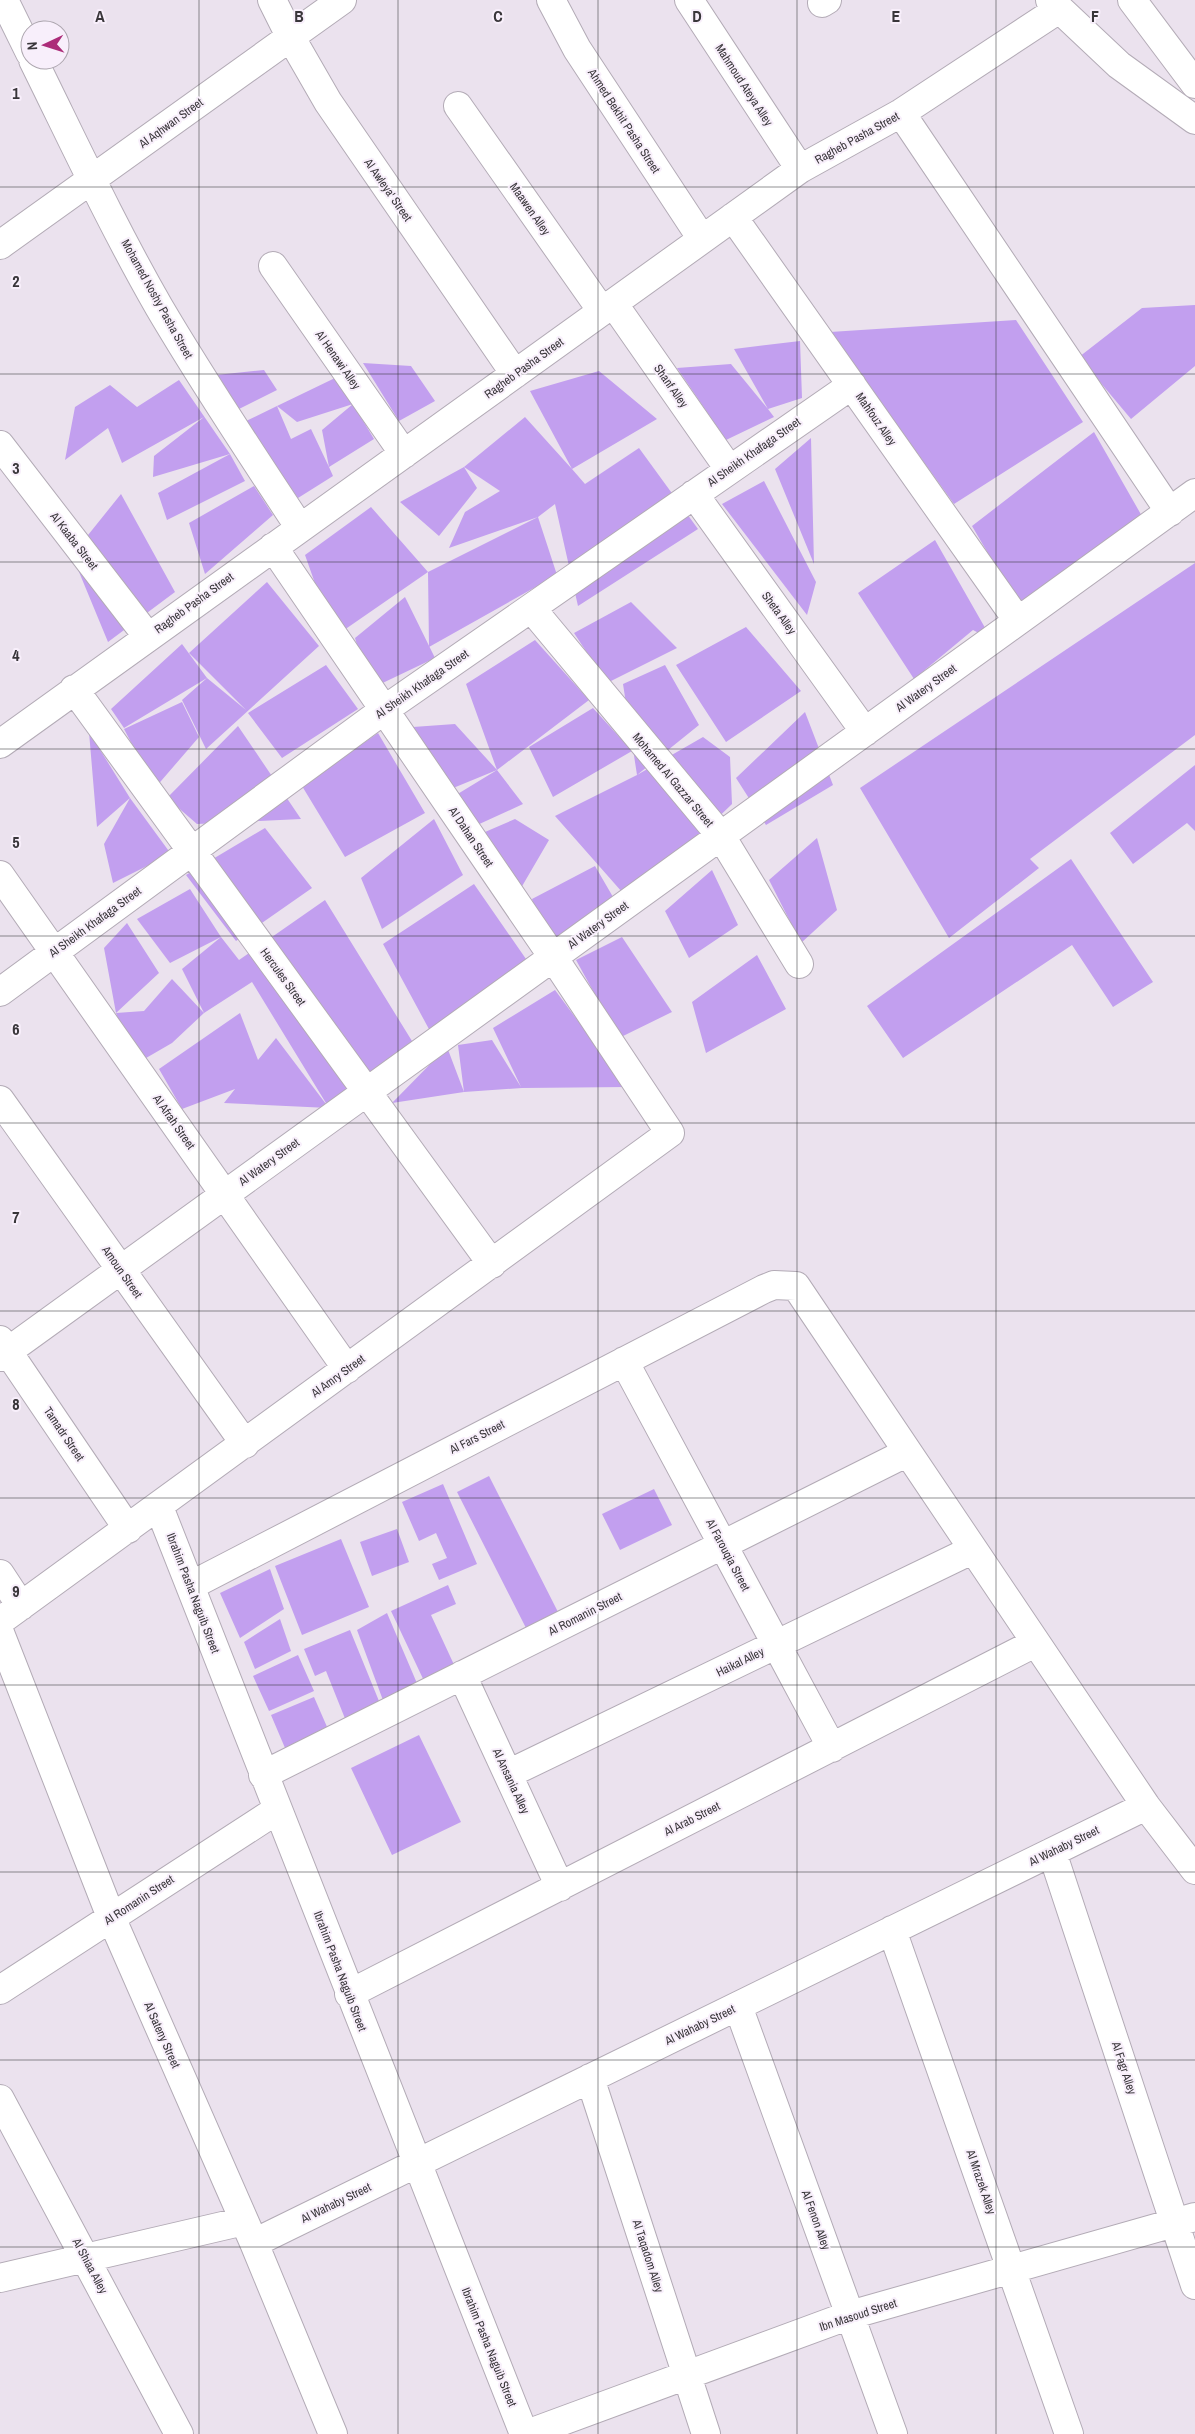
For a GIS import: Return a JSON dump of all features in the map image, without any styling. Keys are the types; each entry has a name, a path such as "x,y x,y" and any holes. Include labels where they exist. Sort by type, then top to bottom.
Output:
{"street":[{"path":"4,0 20,33"},
{"name":"Al Awleya' Street","path":"272,0 290,36 333,110 515,374"},
{"name":"Al Aqhwan Street","path":"0,245 342,0"},
{"name":"Ahmed Bekhit Pasha Street","path":"551,0 577,49 702,240"},
{"name":"Mahmoud Ateya Alley","path":"689,0 800,169"},
{"path":"1132,0 1195,84"},
{"path":"1055,5 1119,65 1195,120"},
{"name":"Ragheb Pasha Street","path":"0,744 800,169 901,113 1055,5"},
{"name":"Mohamed Noshy Pasha Street","path":"38,70 92,180 168,322 217,403 300,528"},
{"name":"Maawen Alley","path":"458,106 608,307"},
{"path":"901,113 1170,512"},
{"name":"Mahfouz Alley","path":"733,217 1018,621"},
{"name":"Al Henawi Alley","path":"273,266 404,454"},
{"name":"Shanf Alley","path":"608,307 729,469"},
{"name":"Al Sheikh Khafaga Street","path":"0,992 384,710 852,385"},
{"name":"Al Kaaba Street","path":"0,445 148,637"},
{"name":"Al Watery Street","path":"3,1350 121,1270 1195,493"},
{"name":"Sheta Alley","path":"694,494 865,732"},
{"name":"Al Dahan Street","path":"273,547 668,1128"},
{"name":"Mohamed Al Gazzar Street","path":"530,608 720,836 800,964"},
{"name":"Hercules Street","path":"74,689 492,1264"},
{"name":"Al Afrah Street","path":"0,875 348,1369"},
{"name":"Amoun Street","path":"0,1100 245,1444"},
{"name":"Al Amry Street","path":"11,1614 666,1137 670,1133 668,1128"},
{"name":"Al Fars Street","path":"190,1586 774,1285 796,1286 906,1453"},
{"name":"Tamadr Street","path":"3,1350 128,1529"},
{"name":"Al Farouqia Street","path":"624,1361 832,1748"},
{"path":"906,1453 1146,1806 1195,1870"},
{"name":"Al Romanin Street","path":"263,1775 906,1453"},
{"name":"Ibrahim Pasha Naguib Street","path":"159,1506 416,2164 525,2434"},
{"name":"Haikal Alley","path":"508,1774 972,1550"},
{"path":"0,1574 11,1614"},
{"name":"Al Sateny Street","path":"0,1633 111,1917 249,2232 333,2434"},
{"name":"Al Arab Street","path":"349,1994 1035,1643"},
{"name":"Al Ansania Alley","path":"462,1675 560,1886"},
{"name":"Al Wahaby Street","path":"0,2278 85,2258 249,2232 416,2164 1146,1806"},
{"name":"Al Romanin Street","path":"0,1990 277,1810"},
{"name":"Al Fagr Alley","path":"1052,1852 1185,2220 1195,2285"},
{"name":"Al Mrazek Alley","path":"892,1930 1070,2434"},
{"name":"Al Fenon Alley","path":"738,2006 893,2434"},
{"name":"Al Taqadom Alley","path":"590,2078 706,2434"},
{"name":"Al Shiaa Alley","path":"0,2099 179,2434"},
{"name":"Ibn Masoud Street","path":"525,2434 850,2315 1185,2220"}],"building":[{"path":"1195,305 1195,366 1131,419 1079,357 1142,308"},
{"path":"1016,320 1083,422 954,504 830,332"},
{"path":"800,341 802,398 768,409 734,349"},
{"path":"363,363 411,366 435,401 399,421"},
{"path":"731,364 774,417 726,440 677,368"},
{"path":"264,370 277,390 239,409 216,375"},
{"path":"599,371 657,419 572,469 530,391"},
{"path":"335,378 353,404 297,422 277,406"},
{"path":"179,380 230,454 153,477 154,456 204,417 122,463 108,428 65,460 75,407 110,385 137,407"},
{"path":"353,404 374,439 329,467 322,430"},
{"path":"277,406 291,439 311,429 333,476 298,498 244,422"},
{"path":"525,417 585,484 639,448 698,529 578,606 555,504 538,517 449,548 465,512 500,491 464,467"},
{"path":"1094,432 1143,518 1020,608 972,526"},
{"path":"811,438 814,564 775,469"},
{"path":"230,454 245,481 167,520 158,493"},
{"path":"464,467 477,488 439,536 400,502"},
{"path":"764,481 816,582 807,615 722,504"},
{"path":"254,486 273,515 205,574 189,523"},
{"path":"121,494 175,592 108,642 72,555"},
{"path":"371,507 428,572 334,637 305,555"},
{"path":"538,517 557,575 429,647 428,572"},
{"path":"935,540 992,640 973,630 914,679 858,593"},
{"path":"1195,563 1195,735 1030,859 1039,868 949,938 860,788"},
{"path":"267,582 319,646 206,749 182,700 207,678 246,710 189,653"},
{"path":"405,597 435,658 370,689 355,638"},
{"path":"631,602 677,648 607,683 574,633"},
{"path":"746,627 801,691 726,742 676,665"},
{"path":"535,640 589,700 497,770 466,684"},
{"path":"182,644 207,678 124,728 111,709"},
{"path":"326,665 358,709 282,758 248,713"},
{"path":"665,665 699,725 637,775 623,684"},
{"path":"182,702 199,737 155,788 124,729"},
{"path":"593,708 632,751 553,797 529,747"},
{"path":"805,712 833,785 766,825 736,778"},
{"path":"455,724 497,770 441,793 413,727"},
{"path":"238,726 301,819 197,824 167,798"},
{"path":"89,732 130,798 97,827"},
{"path":"378,733 425,813 345,857 302,786"},
{"path":"703,737 730,757 732,804 696,839 622,892 555,816 637,775"},
{"path":"1195,765 1195,831 1187,823 1133,864 1110,833"},
{"path":"497,770 523,804 475,826 456,795"},
{"path":"130,798 171,854 113,883 104,844"},
{"path":"434,819 463,875 382,929 361,878"},
{"path":"515,819 549,840 514,900 485,832"},
{"path":"265,828 312,888 236,941 186,875"},
{"path":"817,838 837,910 801,943 769,880"},
{"path":"1071,859 1153,982 1113,1007 1072,945 903,1058 867,1006"},
{"path":"595,866 620,909 544,944 532,899"},
{"path":"712,870 738,925 689,958 665,911"},
{"path":"474,884 526,959 430,1031 383,944"},
{"path":"190,889 221,937 170,963 137,919"},
{"path":"325,900 420,1054 329,1108 252,982 204,1013 182,969 221,937 239,960"},
{"path":"127,923 159,973 116,1013 104,948"},
{"path":"622,937 672,1012 619,1038 576,960"},
{"path":"757,955 786,1009 706,1053 692,1002"},
{"path":"172,979 204,1013 172,1043 134,1065 116,1013 144,1011"},
{"path":"555,990 627,1087 522,1088 464,1092 458,1045 492,1040 521,1087 493,1028"},
{"path":"240,1013 258,1060 276,1038 329,1108 224,1103 235,1089 182,1109 159,1069"},
{"path":"447,1047 464,1092 392,1103"},
{"path":"489,1476 558,1612 526,1628 457,1492"},
{"path":"443,1484 477,1564 439,1580 432,1564 447,1558 436,1533 419,1541 402,1502"},
{"path":"654,1489 672,1525 620,1550 602,1514"},
{"path":"397,1529 409,1562 372,1576 360,1542"},
{"path":"341,1539 369,1607 302,1635 275,1566"},
{"path":"270,1569 284,1609 240,1638 220,1593"},
{"path":"448,1585 456,1604 431,1615 456,1669 425,1683 391,1611"},
{"path":"387,1613 419,1688 384,1703 357,1630"},
{"path":"280,1619 291,1651 255,1669 244,1642"},
{"path":"350,1630 381,1706 346,1721 326,1671 315,1676 304,1649"},
{"path":"298,1655 314,1691 269,1711 253,1676"},
{"path":"314,1697 331,1736 288,1755 271,1715"},
{"path":"419,1735 461,1822 392,1855 351,1768"}]}
